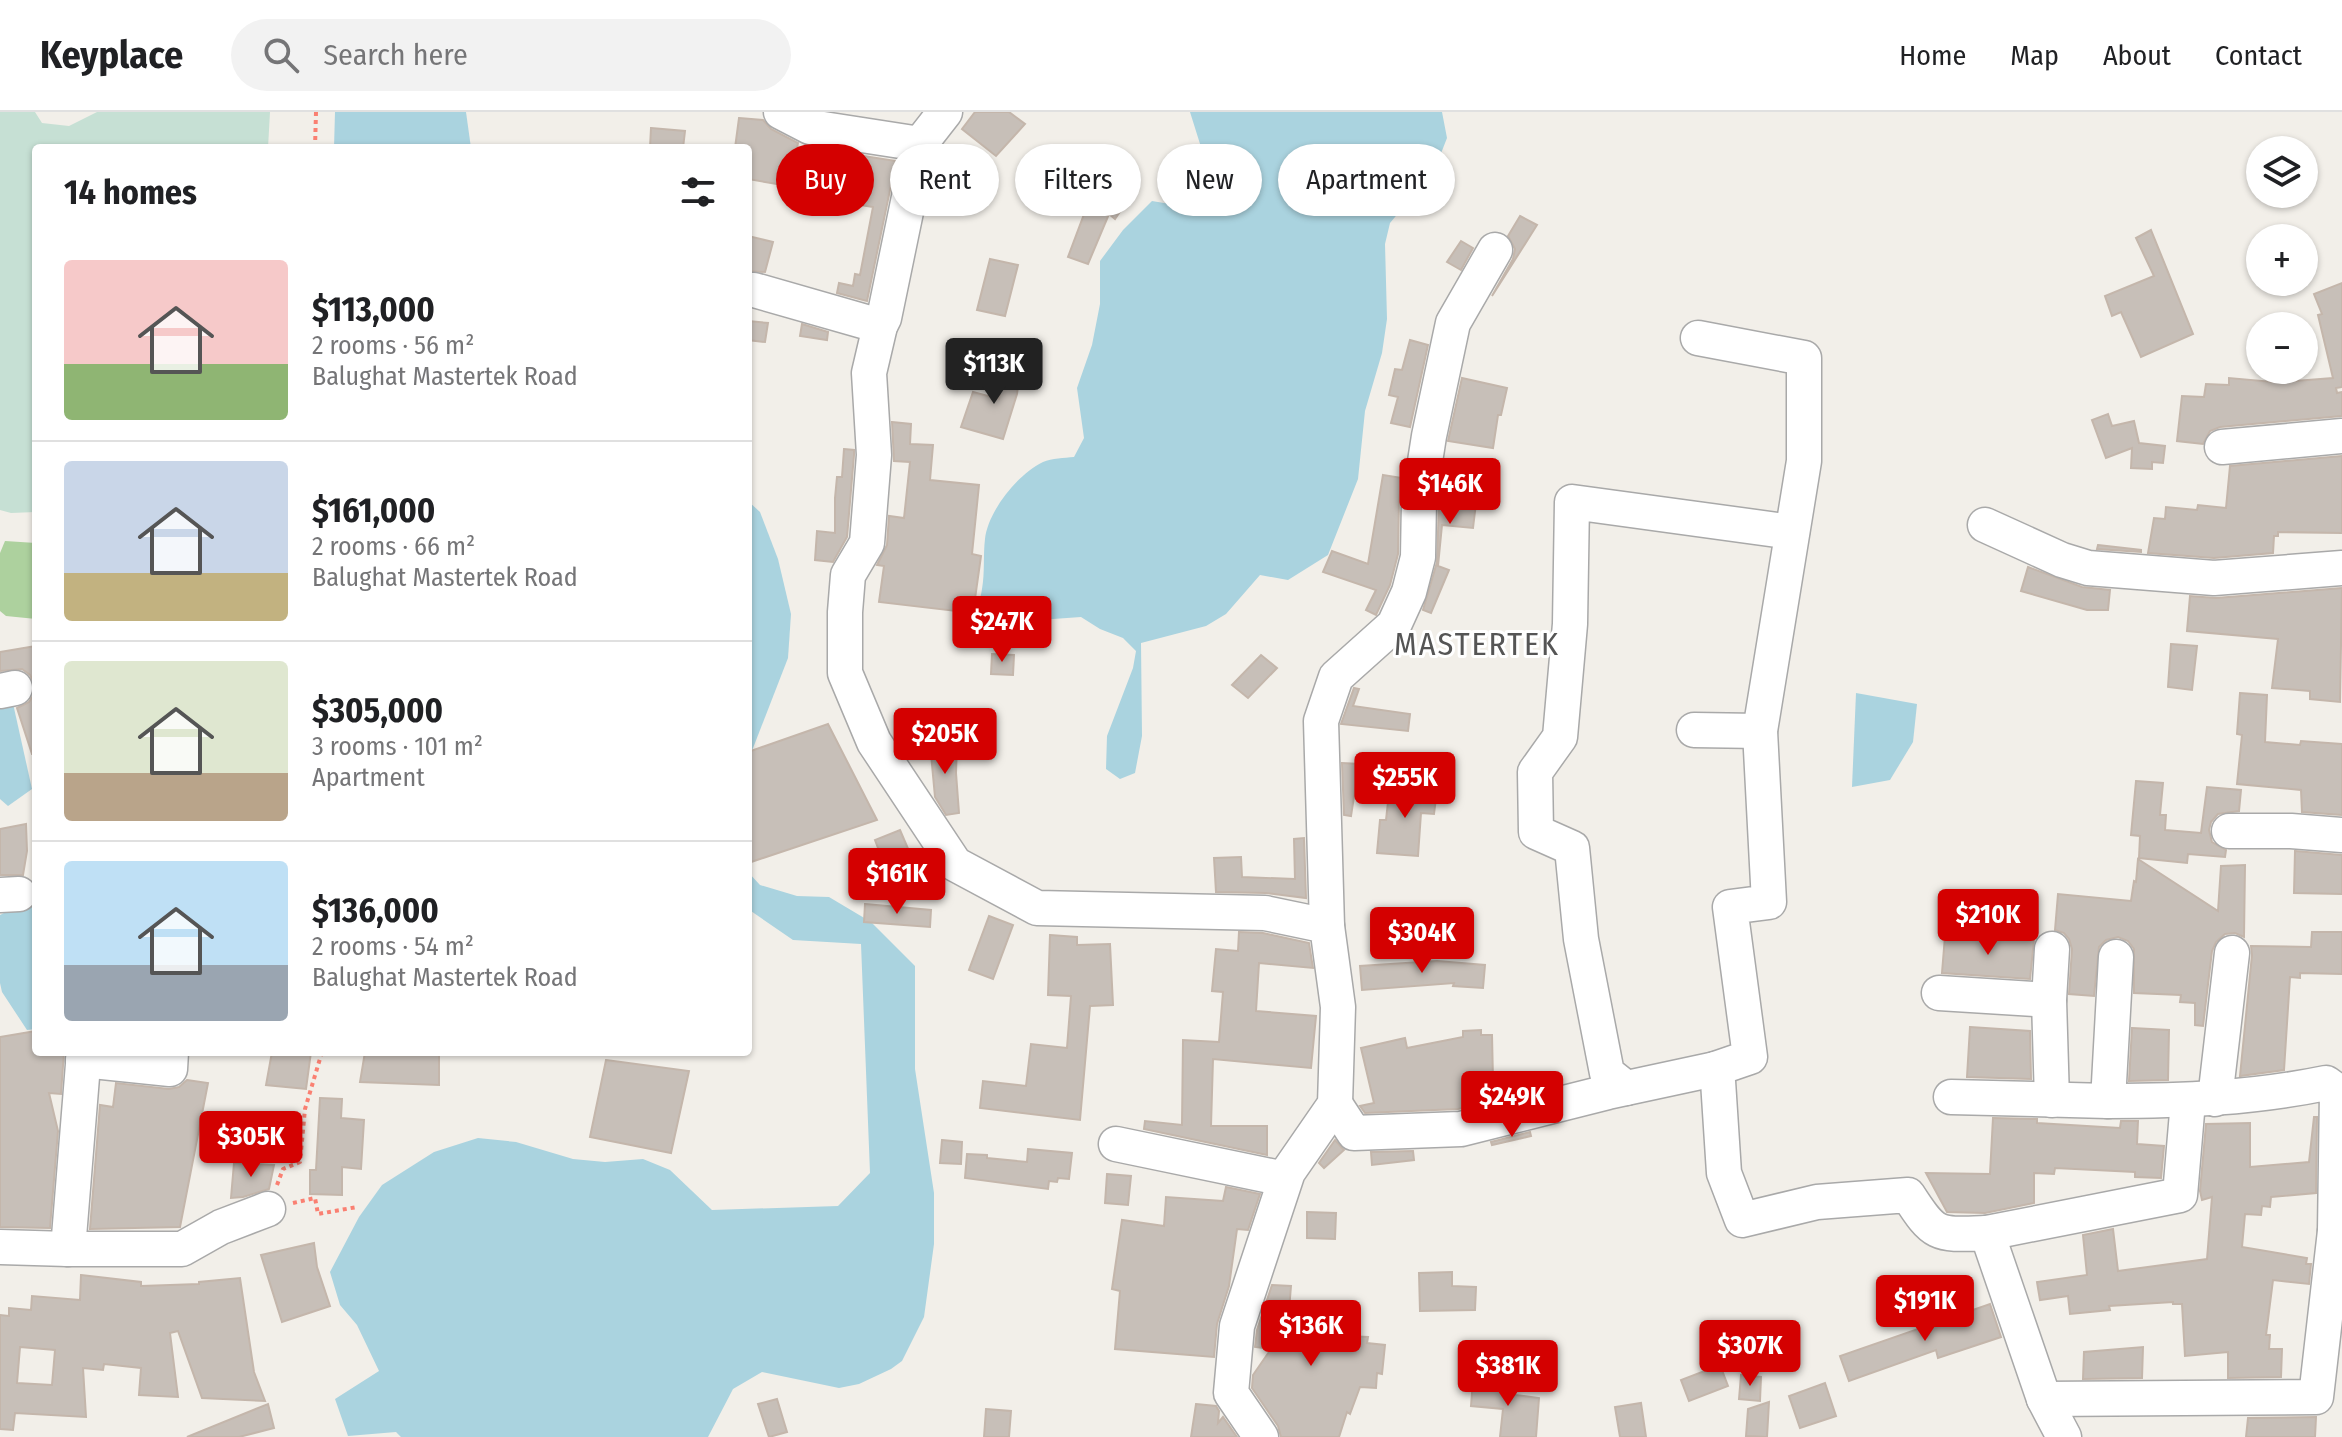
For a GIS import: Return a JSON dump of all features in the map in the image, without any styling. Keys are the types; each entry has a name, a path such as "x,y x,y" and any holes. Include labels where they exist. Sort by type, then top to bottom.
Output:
{"street":[{"path":"781,112 810,127 920,144 945,112"},
{"path":"905,216 869,373 874,455 867,543 848,575 845,612 845,673 874,742 955,864 1037,908 1265,913 1327,926"},
{"path":"1261,1437 1231,1393 1237,1326 1285,1179 1335,1104 1338,1007 1327,926 1321,721 1336,677 1394,625 1409,592 1418,557 1419,500 1429,436 1453,323 1495,250"},
{"path":"754,290 880,326"},
{"path":"1335,1104 1354,1133 1461,1129 1715,1069 1750,1057 1730,907 1769,902 1760,731 1804,461 1804,358 1698,338"},
{"path":"2222,447 2342,436"},
{"path":"1626,1088 1607,1073 1581,939 1572,848 1536,832 1535,772 1560,737 1570,624 1572,502 1792,532"},
{"path":"1985,525 2062,560 2088,568 2214,578 2342,568"},
{"path":"1694,730 1760,731"},
{"path":"2229,831 2342,835"},
{"path":"2052,949 2049,1000 2052,1100"},
{"path":"1715,1069 1724,1173 1742,1220 1817,1202 1908,1195 1928,1226 1950,1234 1987,1233 2180,1195 2232,953"},
{"path":"2108,1101 2116,957"},
{"path":"1939,993 2049,1000"},
{"path":"68,1249 84,1056 170,1069 171,1056"},
{"path":"1951,1097 2202,1100 2268,1095 2326,1083 2337,1091 2339,1230 2329,1400 2044,1399"},
{"path":"1116,1144 1285,1179"},
{"path":"0,1247 182,1249 221,1227 268,1209"},
{"path":"1987,1233 2044,1399 2064,1437"}],"path":[{"path":"315,144 316,112"},
{"path":"268,1209 283,1169 300,1162 305,1109 321,1056"},
{"path":"268,1209 315,1198 318,1214 357,1207"}],"green space":[{"path":"0,112 35,112 42,123 69,126 97,112 270,112 268,144 32,144 32,512 0,510"},
{"path":"5,541 32,543 32,619 6,616 0,611 0,553"}],"water":[{"path":"335,112 466,112 470,144 334,144"},
{"path":"1190,112 1442,112 1447,138 1445,144 1278,144 1278,216 1396,216 1390,223 1385,244 1387,319 1382,353 1365,411 1358,479 1328,555 1288,580 1260,575 1226,614 1206,626 1141,643 1142,736 1135,773 1120,779 1106,769 1107,736 1133,668 1136,651 1123,638 1081,617 1039,620 1003,640 984,642 977,630 977,617 983,583 985,539 998,505 1014,484 1043,462 1074,457 1084,438 1077,388 1092,345 1100,304 1100,261 1123,230 1137,216 1141,216 1152,201 1157,202 1157,216 1262,216 1262,144 1200,144"},
{"path":"752,505 760,512 778,559 791,614 788,658 752,751"},
{"path":"1856,693 1917,704 1913,742 1890,780 1852,787"},
{"path":"12,699 32,789 8,806 0,799 0,702"},
{"path":"752,876 760,885 797,896 829,897 871,922 915,966 915,1069 934,1193 934,1244 924,1317 902,1361 859,1384 839,1388 762,1372 733,1389 708,1437 401,1437 396,1432 348,1436 335,1399 379,1371 357,1325 340,1305 330,1272 359,1217 382,1185 434,1152 478,1138 516,1142 573,1159 605,1162 643,1159 670,1170 712,1210 838,1206 870,1173 861,944 793,940 752,912"},
{"path":"32,901 32,1029 27,1030 2,992 0,983 0,915 4,913 4,902"}],"building":[{"path":"975,112 1009,112 1025,124 999,153 999,144 981,144 962,129"},
{"path":"739,118 763,120 771,129 798,143 776,144 776,184 752,180 752,144 736,144"},
{"path":"651,128 685,131 683,144 650,144"},
{"path":"874,158 890,160 890,190 867,301 837,293 839,283 853,286 855,274 860,275 871,216 874,216"},
{"path":"1083,216 1108,216 1088,264 1068,257"},
{"path":"1520,216 1537,225 1492,296 1513,259 1515,249 1508,236"},
{"path":"2151,230 2193,334 2141,357 2121,312 2112,316 2105,296 2154,276 2136,238"},
{"path":"752,237 773,242 765,272 752,271"},
{"path":"1461,241 1473,248 1461,270 1447,262"},
{"path":"990,259 1018,265 1005,316 977,310"},
{"path":"2342,283 2342,387 2336,388 2337,393 2342,392 2342,416 2220,427 2210,431 2203,444 2177,441 2182,396 2204,397 2206,384 2229,385 2229,378 2246,380 2246,384 2318,384 2318,379 2333,378 2318,315 2322,314 2315,296"},
{"path":"752,321 768,323 765,342 752,340"},
{"path":"802,324 828,332 827,340 800,336"},
{"path":"1410,340 1428,345 1410,427 1391,423 1398,397 1389,395 1395,369 1402,370"},
{"path":"1004,361 1021,364 1017,394 1003,439 961,427 973,392 999,399"},
{"path":"1462,378 1507,388 1501,415 1498,415 1493,448 1448,441"},
{"path":"2108,414 2112,426 2134,421 2139,443 2165,446 2163,463 2152,462 2152,469 2131,468 2132,448 2106,458 2092,420"},
{"path":"892,422 911,424 910,444 933,445 930,480 979,485 972,554 981,556 973,613 879,602 884,566 877,565 887,545 889,516 904,518 910,462 894,461"},
{"path":"844,449 854,450 847,537 833,562 815,560 817,531 835,533 837,477 842,477"},
{"path":"2342,456 2342,533 2278,532 2278,536 2274,536 2273,553 2214,558 2148,553 2154,518 2165,519 2166,507 2197,510 2198,505 2226,508 2230,466"},
{"path":"1443,474 1467,477 1464,502 1476,503 1473,528 1442,525 1438,566 1449,570 1431,613 1423,610 1437,562"},
{"path":"1383,475 1402,478 1398,554 1390,585 1376,615 1366,610 1376,590 1323,572 1332,551 1368,564"},
{"path":"2098,545 2141,550 2141,552 2097,549"},
{"path":"2028,567 2082,587 2110,590 2108,610 2087,610 2021,591"},
{"path":"2342,588 2340,702 2310,699 2310,691 2272,688 2278,639 2187,631 2190,596 2216,598"},
{"path":"2171,644 2197,646 2192,690 2168,687"},
{"path":"32,647 32,679 22,669 0,671 0,652"},
{"path":"992,654 1014,655 1013,675 991,674"},
{"path":"1261,655 1277,668 1248,698 1232,685"},
{"path":"1354,688 1359,689 1353,706 1410,714 1408,731 1341,724"},
{"path":"2240,693 2267,695 2265,742 2342,744 2342,815 2302,812 2301,790 2237,784 2242,735 2237,734"},
{"path":"32,697 32,754 17,708"},
{"path":"828,724 877,820 752,862 752,751"},
{"path":"930,743 957,743 959,813 946,815 935,797"},
{"path":"1342,763 1359,764 1351,816 1344,815"},
{"path":"2136,781 2163,783 2160,815 2166,815 2165,830 2201,833 2207,787 2241,790 2239,811 2218,814 2209,830 2212,842 2226,850 2225,857 2188,854 2187,863 2139,858 2140,836 2131,835"},
{"path":"1390,784 1437,790 1434,814 1421,813 1418,856 1377,853 1380,820 1386,820"},
{"path":"26,824 27,851 23,875 0,875 0,829"},
{"path":"900,830 909,851 883,861 875,840"},
{"path":"1304,838 1306,898 1216,892 1214,858 1241,857 1242,877 1295,879 1294,839"},
{"path":"2295,851 2342,855 2342,894 2294,893"},
{"path":"2138,859 2218,911 2221,866 2245,865 2244,937 2235,933 2225,934 2216,942 2212,951 2203,1026 2195,1025 2195,1003 2180,1002 2181,995 2134,993 2134,949 2128,941 2118,937 2106,940 2099,947 2094,996 2069,994 2072,949 2064,933 2055,930 2058,894 2131,901"},
{"path":"865,904 931,910 930,927 864,922"},
{"path":"989,916 1013,925 993,979 969,970"},
{"path":"1239,932 1263,933 1309,943 1313,968 1259,963 1256,1011 1316,1016 1311,1068 1213,1059 1211,1126 1267,1126 1267,1155 1144,1129 1145,1121 1182,1125 1183,1040 1219,1042 1223,992 1212,991 1216,949 1238,951"},
{"path":"2312,932 2342,932 2342,974 2300,973 2300,978 2290,977 2284,1070 2240,1076 2251,946 2311,947"},
{"path":"1050,935 1077,937 1077,945 1110,944 1113,1005 1090,1006 1080,1120 980,1108 983,1081 1026,1086 1031,1044 1067,1048 1071,996 1048,995"},
{"path":"1945,936 2034,940 2030,979 1942,973"},
{"path":"1437,961 1485,965 1483,988 1453,986 1454,983 1362,990 1360,966"},
{"path":"1970,1027 2030,1031 2031,1079 1967,1077"},
{"path":"2132,1028 2169,1030 2168,1080 2129,1081"},
{"path":"1481,1030 1481,1035 1492,1035 1493,1080 1499,1078 1504,1098 1458,1109 1365,1113 1360,1106 1374,1103 1361,1048 1405,1038 1407,1048 1463,1037 1463,1031"},
{"path":"32,1032 32,1056 64,1056 61,1094 49,1093 58,1131 50,1228 0,1227 0,1037"},
{"path":"271,1056 310,1056 306,1089 266,1085"},
{"path":"364,1056 439,1056 439,1085 360,1082"},
{"path":"606,1060 689,1071 671,1153 590,1137"},
{"path":"187,1080 208,1083 180,1227 90,1229 100,1105 113,1107 116,1083 169,1089 179,1087"},
{"path":"320,1098 342,1099 341,1118 364,1120 361,1169 342,1167 342,1195 310,1194 310,1170 316,1170"},
{"path":"2314,1117 2317,1117 2316,1193 2271,1197 2270,1207 2262,1206 2261,1215 2245,1214 2242,1247 2307,1258 2306,1264 2311,1264 2309,1284 2273,1280 2266,1335 2270,1335 2269,1349 2282,1349 2281,1377 2228,1378 2228,1352 2185,1356 2182,1304 2109,1306 2110,1310 2070,1314 2068,1296 2040,1300 2037,1282 2087,1275 2083,1235 2113,1229 2118,1271 2207,1259 2212,1197 2202,1200 2200,1191 2206,1124 2250,1123 2250,1167 2309,1162"},
{"path":"1993,1118 2037,1119 2037,1123 2120,1128 2121,1121 2138,1121 2137,1144 2164,1146 2161,1178 2135,1177 2135,1172 2055,1168 2054,1174 2034,1173 2034,1203 1985,1213 1947,1212 1926,1173 1990,1174"},
{"path":"1530,1132 1531,1136 1492,1145 1491,1142"},
{"path":"942,1140 962,1142 961,1164 940,1163"},
{"path":"1335,1140 1344,1150 1324,1168 1319,1163"},
{"path":"1028,1149 1072,1153 1069,1179 1049,1181 1048,1189 965,1178 967,1154 1027,1162"},
{"path":"1413,1151 1414,1160 1372,1165 1371,1152"},
{"path":"234,1163 274,1165 269,1189 231,1198"},
{"path":"1107,1174 1131,1176 1128,1205 1105,1203"},
{"path":"1226,1187 1260,1194 1248,1230 1237,1229 1229,1286 1217,1324 1214,1357 1115,1349 1120,1291 1112,1289 1122,1220 1164,1226 1166,1197 1223,1201"},
{"path":"1307,1212 1336,1213 1335,1239 1307,1238"},
{"path":"314,1243 317,1267 330,1306 282,1322 261,1255"},
{"path":"1452,1272 1452,1286 1476,1287 1475,1310 1420,1311 1419,1273"},
{"path":"81,1275 141,1282 141,1286 199,1284 240,1278 254,1372 265,1401 202,1398 178,1331 170,1333 178,1397 139,1395 141,1368 104,1364 103,1370 83,1368 86,1417 15,1413 13,1430 0,1429 0,1315 9,1316 9,1308 31,1310 32,1296 80,1300","holes":["20,1347 55,1350 52,1385 17,1383"]},
{"path":"1272,1285 1291,1286 1289,1310 1345,1315 1344,1336 1368,1337 1367,1343 1385,1345 1382,1374 1377,1373 1376,1388 1360,1387 1339,1437 1281,1437 1278,1426 1252,1388 1253,1375 1271,1349 1255,1347 1257,1330"},
{"path":"1990,1304 2001,1337 1938,1358 1936,1350 1849,1381 1840,1356"},
{"path":"2143,1347 2142,1378 2083,1379 2084,1352"},
{"path":"1720,1365 1728,1386 1689,1401 1681,1380"},
{"path":"1741,1375 1761,1377 1760,1401 1739,1399"},
{"path":"1473,1381 1516,1384 1515,1395 1539,1398 1536,1437 1500,1437 1503,1409 1471,1406"},
{"path":"1825,1383 1836,1416 1800,1428 1789,1396"},
{"path":"777,1399 787,1432 769,1437 758,1404"},
{"path":"1769,1402 1767,1437 1746,1436 1748,1409"},
{"path":"1641,1403 1646,1437 1620,1437 1615,1407"},
{"path":"268,1404 274,1428 239,1437 187,1437"},
{"path":"1196,1404 1216,1406 1218,1423 1223,1417 1237,1437 1191,1437"},
{"path":"986,1409 1011,1411 1009,1437 984,1437"},
{"path":"2316,1417 2315,1437 2246,1437 2248,1418"}],"district":[{"name":"MASTERTEK","path":"1477,644"}]}
